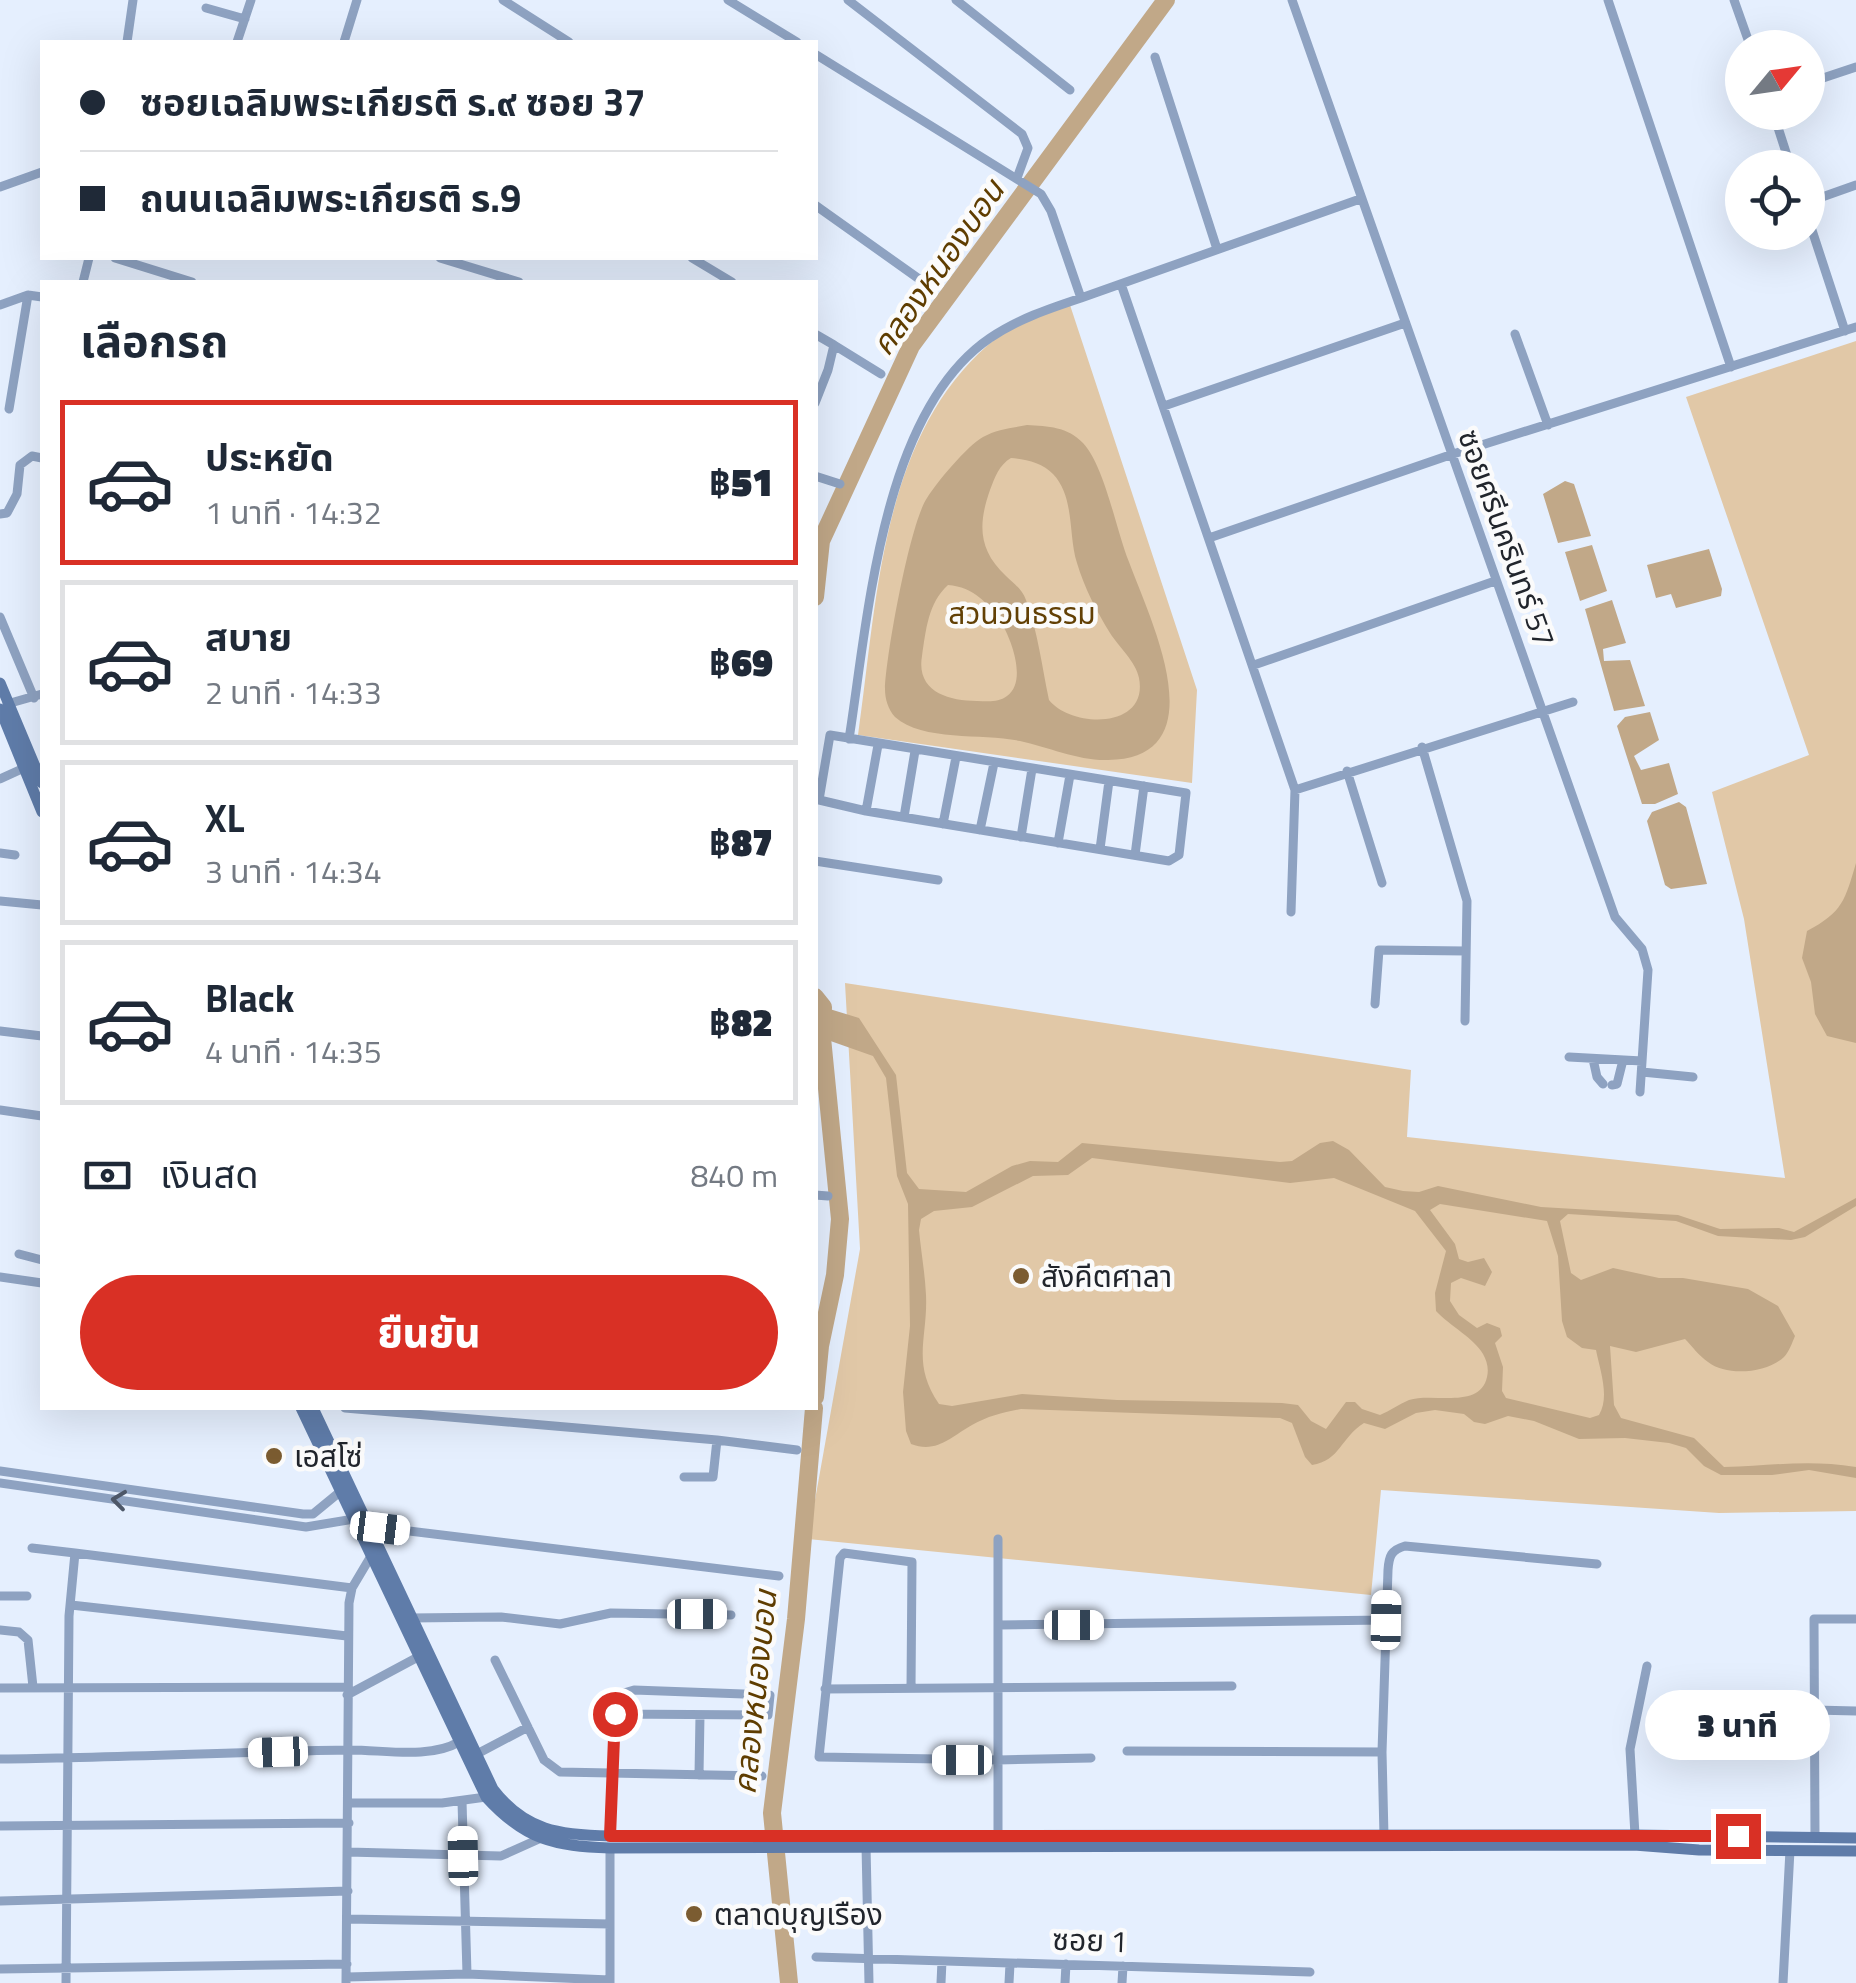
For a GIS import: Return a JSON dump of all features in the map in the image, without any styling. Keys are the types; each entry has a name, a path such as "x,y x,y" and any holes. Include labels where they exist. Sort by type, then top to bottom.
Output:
{"main road":[{"path":"0,682 13,742 34,768"},
{"path":"3,706 34,768 40,801"},
{"path":"302,1410 486,1797 517,1828 540,1839 570,1847 610,1842 766,1841 798,1846 1615,1845 1856,1851"},
{"path":"315,1410 475,1755 508,1809 557,1832 610,1842"},
{"path":"766,1841 786,1835 1856,1838"}],"street":[{"path":"126,40 133,0"},
{"path":"239,40 252,0"},
{"path":"345,40 357,0"},
{"path":"503,0 566,40"},
{"path":"728,0 794,40"},
{"path":"848,0 1022,134 1028,148 1016,178"},
{"path":"956,0 1070,90"},
{"name":"ซอยศรีนครินทร์ 57","path":"1292,0 1615,917 1642,949 1648,970 1640,1092"},
{"path":"1608,0 1731,367"},
{"path":"1734,0 1744,30"},
{"path":"206,8 245,18"},
{"path":"818,56 1041,194 1051,211 1080,298"},
{"path":"1155,57 1217,249"},
{"path":"1825,77 1856,67"},
{"path":"0,187 40,173"},
{"path":"1825,196 1856,185"},
{"path":"849,740 884,527 905,460 928,409 956,371 987,340 1032,314 1360,199"},
{"path":"818,208 929,286"},
{"path":"1209,538 1548,424 1850,329 1820,250"},
{"path":"120,260 186,280"},
{"path":"446,260 512,280"},
{"path":"695,260 729,280"},
{"path":"1120,284 1296,790 1291,912"},
{"path":"0,305 28,295 40,297"},
{"path":"8,409 28,295"},
{"path":"1164,406 1405,323"},
{"path":"1516,334 1548,424"},
{"path":"818,336 882,374"},
{"path":"818,396 834,345"},
{"path":"818,368 828,370"},
{"path":"0,514 7,513 14,503 20,465 32,456 40,458"},
{"path":"818,477 840,484"},
{"path":"1254,664 1495,580"},
{"path":"0,617 38,696 3,706"},
{"path":"1296,790 1573,702"},
{"path":"818,794 830,735 1186,793 1180,855 1170,861 866,811 818,799"},
{"path":"0,749 13,742"},
{"path":"866,811 878,745"},
{"path":"1422,747 1467,901 1465,1021"},
{"path":"904,817 915,751"},
{"path":"944,824 956,757"},
{"path":"980,830 994,763"},
{"path":"0,779 34,768"},
{"path":"1021,836 1032,769"},
{"path":"1347,771 1382,883"},
{"path":"1058,842 1070,775"},
{"path":"1100,850 1108,781"},
{"path":"1135,856 1144,786"},
{"path":"0,854 16,855"},
{"path":"818,860 938,880"},
{"path":"0,901 40,906"},
{"path":"1375,1004 1380,950 1466,951"},
{"path":"0,1031 40,1036"},
{"path":"1569,1057 1624,1060 1693,1078"},
{"path":"1593,1058 1597,1076 1607,1085 1617,1084 1624,1060"},
{"path":"0,1110 40,1116"},
{"path":"818,1195 828,1196"},
{"path":"20,1254 40,1259"},
{"path":"0,1277 40,1283"},
{"path":"368,1410 797,1450"},
{"path":"684,1478 713,1477 717,1440"},
{"path":"0,1471 314,1527 354,1519"},
{"path":"47,1491 48,1478"},
{"path":"0,1483 220,1509 312,1514 341,1492"},
{"path":"312,1514 314,1527"},
{"path":"368,1526 779,1576"},
{"path":"998,1539 998,1835"},
{"path":"1384,1836 1382,1752 1389,1556 1404,1546 1596,1564"},
{"path":"32,1548 352,1588"},
{"path":"910,1688 912,1562 849,1552 840,1558 818,1754 822,1759 1091,1758"},
{"path":"66,1983 68,1686 75,1553"},
{"path":"371,1556 352,1588 347,1636 347,1980 467,1974 610,1981 610,1842 612,1773 615,1714 616,1695 634,1690 770,1695 768,1715 615,1714"},
{"path":"0,1596 27,1596"},
{"path":"71,1605 347,1636"},
{"path":"410,1618 502,1617 560,1624 611,1614 731,1615"},
{"path":"1815,1837 1814,1619 1856,1619"},
{"path":"998,1625 1386,1620"},
{"path":"0,1630 19,1632 28,1640 34,1687"},
{"path":"0,1688 347,1691 418,1657"},
{"path":"494,1660 550,1768 560,1772 762,1776"},
{"path":"1635,1835 1630,1749 1647,1666"},
{"path":"825,1689 1232,1686"},
{"path":"1814,1710 1856,1711"},
{"path":"699,1775 700,1715"},
{"path":"475,1755 528,1727"},
{"path":"0,1759 428,1751 447,1749 458,1742"},
{"path":"1127,1751 1382,1752"},
{"path":"348,1803 486,1797"},
{"path":"462,1801 467,1974"},
{"path":"0,1826 349,1823"},
{"path":"348,1852 502,1856 540,1839"},
{"path":"866,1846 868,1983"},
{"path":"1783,1983 1790,1850"},
{"path":"0,1901 348,1891"},
{"path":"348,1920 610,1924"},
{"name":"ซอย 1","path":"816,1957 1241,1970 1294,1977 1310,1972"},
{"path":"941,1983 942,1961"},
{"path":"0,1969 347,1964"},
{"path":"1009,1983 1010,1964"},
{"path":"1065,1983 1066,1964"},
{"path":"1122,1983 1123,1966"},
{"path":"1181,1983 1182,1968"},
{"path":"1240,1983 1241,1970"}],"green space":[{"name":"สวนวนธรรม","path":"1070,305 1197,690 1192,783 858,735 890,526 904,475 925,427 952,383 988,345 1016,326"},
{"path":"1856,341 1856,1511 1719,1513 1381,1490 1371,1595 808,1539 860,1249 845,983 1411,1070 1407,1137 1785,1178 1744,919 1712,792 1809,755 1686,397"}],"shaded area":[{"path":"1027,425 1057,428 1077,438 1091,454 1104,483 1161,648 1168,681 1169,711 1161,736 1142,753 1097,760 1020,741 921,730 895,717 887,704 886,672 900,590 913,534 927,498 976,442 994,432","holes":["1011,458 1044,467 1065,494 1083,581 1139,678 1139,695 1121,715 1106,719 1074,716 1049,700 1026,600 990,556 983,536 990,490 1000,468","948,585 980,597 1006,631 1017,672 1013,690 1004,698 955,699 936,692 924,678 921,668 929,618"]},
{"path":"1565,481 1574,484 1591,536 1558,543 1543,494"},
{"path":"1592,545 1607,591 1580,601 1565,552"},
{"path":"1709,549 1721,596 1676,608 1671,594 1656,598 1647,565"},
{"path":"1612,600 1626,643 1603,649 1604,661 1630,660 1645,706 1614,711 1585,609"},
{"path":"1650,712 1659,740 1634,756 1641,770 1669,763 1678,794 1655,804 1642,804 1617,726 1625,717"},
{"path":"1679,802 1686,807 1707,884 1671,889 1665,885 1647,821 1652,812"},
{"path":"1856,863 1856,1043 1827,1036 1815,1014 1811,982 1802,958 1807,931 1841,904"},
{"path":"823,1007 859,1018 896,1075 907,1173 919,1189 966,1192 1012,1166 1030,1161 1058,1162 1082,1143 1280,1162 1292,1161 1320,1143 1333,1141 1349,1150 1385,1187 1419,1192 1438,1186 1541,1207 1678,1215 1720,1229 1779,1228 1794,1232 1856,1198 1856,1206 1805,1237 1791,1240 1718,1236 1676,1221 1568,1214 1560,1221 1571,1273 1581,1280 1613,1268 1748,1289 1778,1306 1795,1336 1786,1355 1777,1362 1747,1371 1716,1367 1685,1339 1636,1352 1610,1346 1614,1405 1621,1418 1694,1438 1724,1467 1838,1465 1856,1467 1856,1478 1809,1470 1721,1475 1704,1466 1686,1448 1669,1443 1625,1438 1579,1439 1534,1421 1508,1416 1485,1424 1464,1414 1435,1410 1416,1413 1385,1429 1364,1423 1329,1459 1312,1465 1292,1423 1280,1418 1021,1409 984,1419 936,1445 911,1444 903,1392 910,1326 908,1204 897,1176 886,1078 873,1056 822,1038","holes":["1092,1158 1290,1183 1334,1178 1415,1211 1446,1251 1435,1293 1436,1311 1483,1354 1488,1371 1483,1387 1465,1397 1409,1400 1380,1415 1355,1402 1346,1402 1326,1429 1311,1421 1298,1405 1282,1403 1022,1394 952,1406 939,1404 923,1363 926,1295 921,1219 934,1211 972,1207 1033,1176 1068,1175","1440,1204 1547,1221 1558,1256 1562,1321 1567,1337 1582,1348 1596,1350 1604,1392 1599,1415 1590,1418 1506,1398 1502,1391 1503,1367 1495,1343 1502,1336 1500,1328 1487,1323 1477,1328 1459,1315 1450,1301 1451,1283 1461,1278 1485,1286 1492,1272 1484,1258 1468,1262 1459,1259 1455,1244 1430,1210"]}],"waterway":[{"name":"คลองหนองบอน","path":"818,569 821,541 911,346 1166,0"},
{"name":"คลองหนองบอน","path":"818,1001 823,1007 822,1038 840,1219 835,1275 818,1366"},
{"name":"คลองหนองบอน","path":"789,1983 772,1813 796,1619 814,1410"}],"place":[{"name":"สังคีตศาลา","path":"1021,1276"},
{"name":"เอสโซ่","path":"274,1456"},
{"name":"ตลาดบุญเรือง","path":"694,1914"}],"route":[{"path":"615,1714 610,1836 1738,1836"}]}
